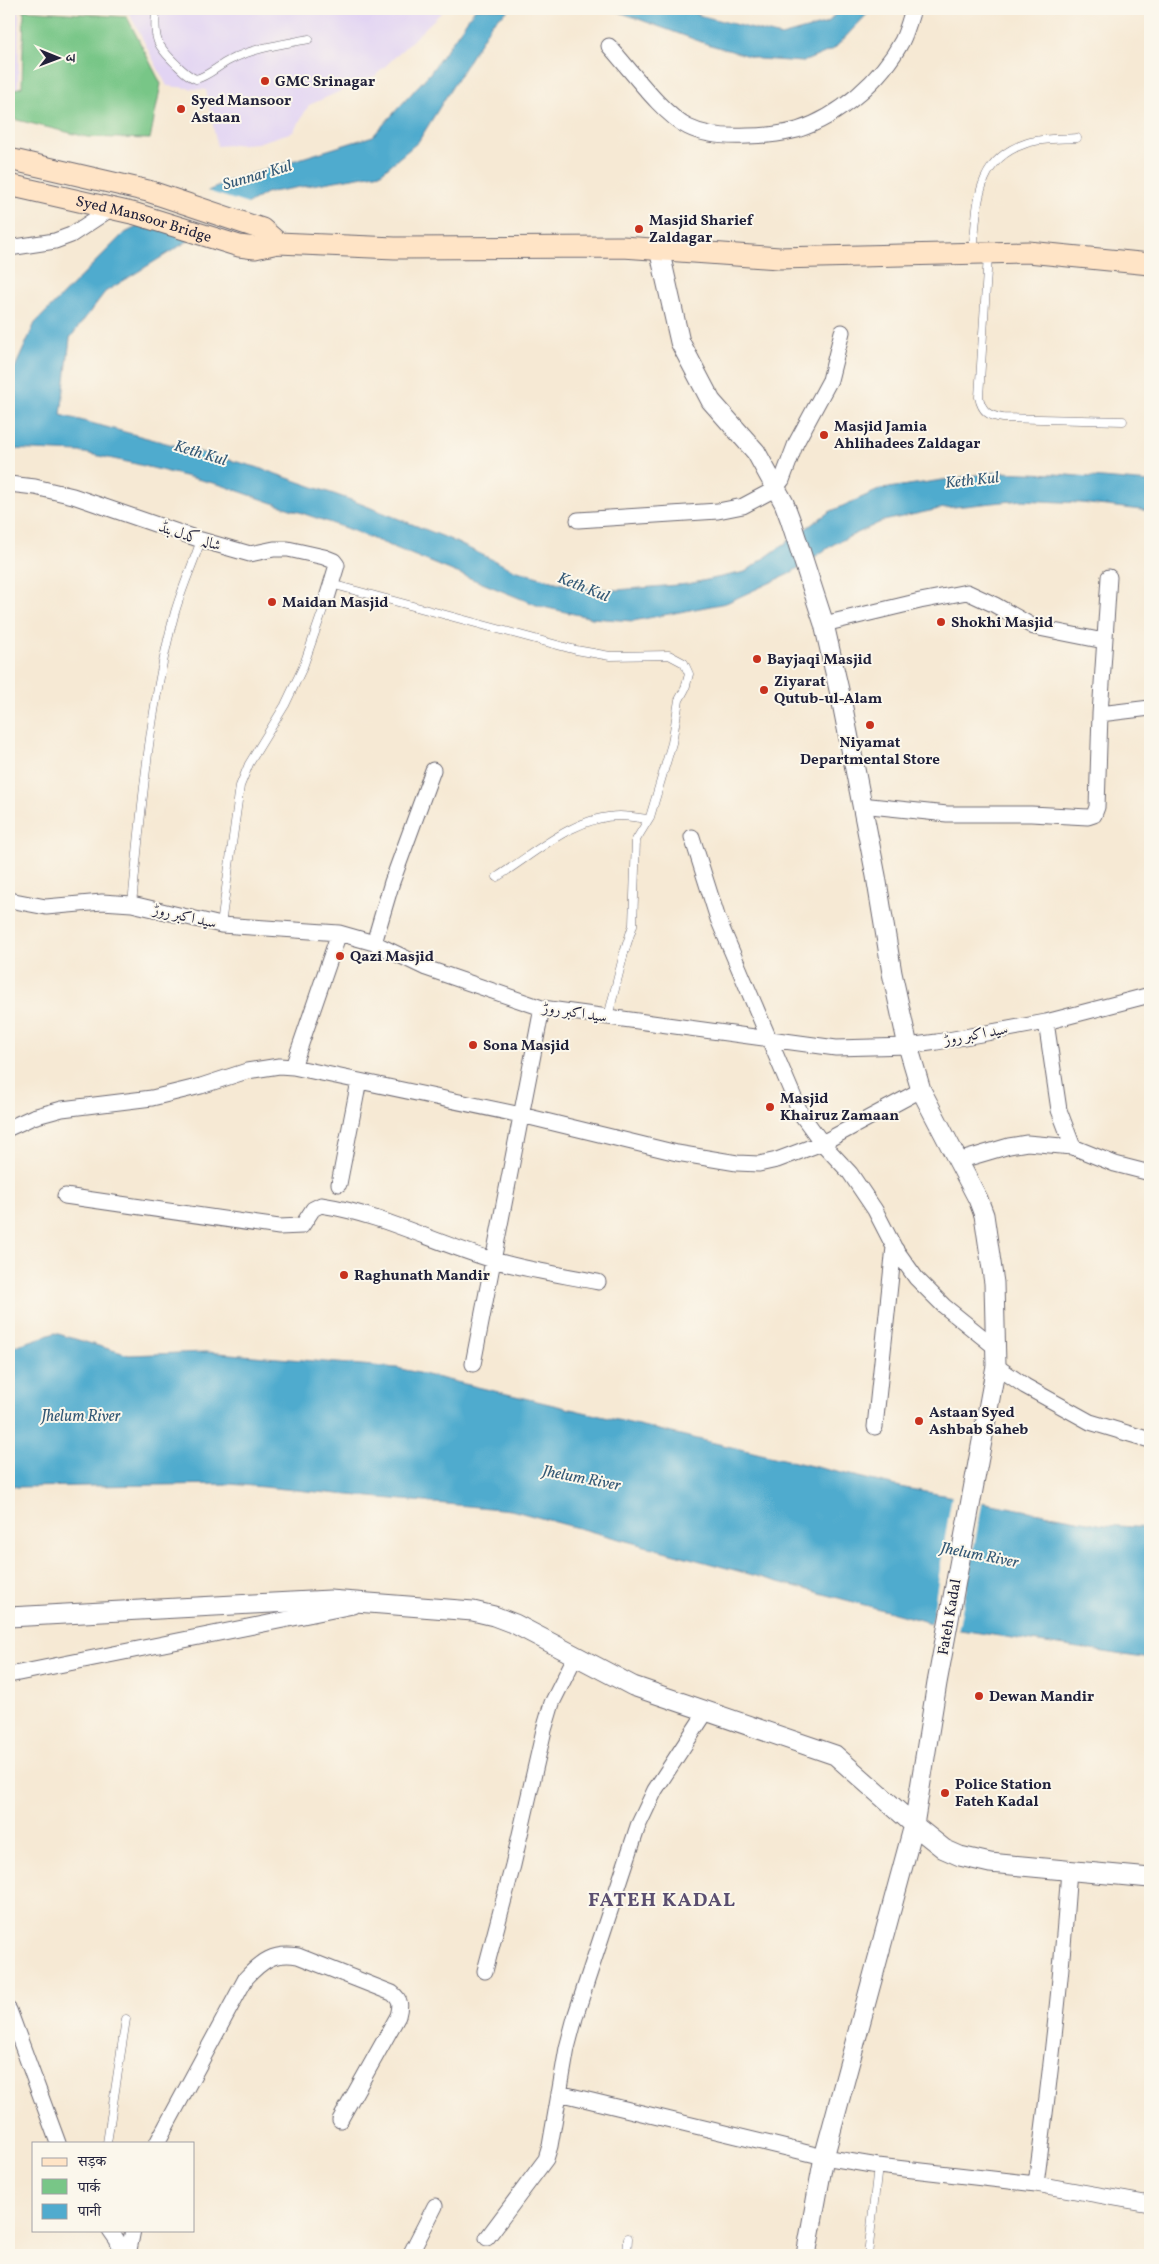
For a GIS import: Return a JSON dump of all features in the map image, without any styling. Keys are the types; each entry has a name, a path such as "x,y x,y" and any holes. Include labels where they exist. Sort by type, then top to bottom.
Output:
{"main road":[{"name":"Syed Mansoor Bridge","path":"9,159 148,192 247,224 262,230 278,243"},
{"name":"Syed Mansoor Bridge","path":"9,185 136,214 239,246 255,248 278,243 395,248 658,249 779,258 1028,252 1150,264"}],"street":[{"path":"609,46 660,104 675,119 690,128 734,137 762,136 798,130 828,115 854,98 890,61 903,39 913,9"},
{"path":"9,248 55,241 71,235 112,208"},
{"name":"Fateh Kadal","path":"658,249 680,342 711,401 756,452 784,503 790,519 824,624 842,703 876,876 892,973 908,1046 921,1090 978,1199 984,1215 994,1283 996,1357 937,1683 914,1826 824,2157 806,2255"},
{"path":"578,520 718,511 743,506 775,489 782,480 796,443 830,380 842,332"},
{"name":"شالہ کدل بنڈ","path":"9,484 35,487 73,496 201,540 250,554 274,549 288,549 330,559 337,565 329,591"},
{"path":"861,805 947,814 1031,814 1088,817 1094,815 1097,807 1100,714 1109,577"},
{"path":"824,624 967,592 996,604 1034,627 1104,642"},
{"path":"1100,714 1150,708"},
{"path":"374,943 392,882 433,770"},
{"path":"692,837 718,919 801,1114 822,1143 850,1172 875,1210 894,1246 916,1278 1025,1386 1090,1422 1150,1440"},
{"name":"سید اکبر روڑ","path":"9,900 46,906 102,902 132,904 184,918 221,925 339,933 374,943 426,968 542,1008 836,1048 908,1046 1046,1022 1150,995"},
{"path":"293,1067 339,933"},
{"path":"473,1364 542,1008"},
{"path":"1046,1022 1060,1110 1073,1147"},
{"path":"9,1128 33,1117 62,1109 152,1098 201,1086 256,1069 278,1066 293,1067 521,1115 677,1153 737,1163 759,1164 777,1160 822,1143 921,1090"},
{"path":"339,1184 359,1081"},
{"path":"958,1161 1008,1146 1027,1143 1073,1147 1115,1164 1150,1172"},
{"path":"65,1196 291,1227 302,1226 314,1209 321,1205 368,1215 493,1260 598,1282"},
{"path":"876,1427 894,1246"},
{"path":"9,1617 330,1600 473,1611 494,1616 531,1632 574,1657 633,1686 835,1755 914,1826 944,1849 967,1858 990,1863 1150,1878"},
{"path":"9,1675 367,1603"},
{"path":"485,1971 513,1865 544,1730 552,1703 574,1657"},
{"path":"488,2238 546,2159 576,2014 638,1826 655,1790 706,1712"},
{"path":"1036,2184 1051,2074 1064,1947 1069,1869"},
{"path":"158,2142 246,1978 271,1957 284,1954 298,1956 392,1993 399,1998 401,2006 398,2016 340,2120"},
{"path":"9,2010 58,2142"},
{"path":"559,2093 824,2157 878,2166 1036,2184 1150,2204"},
{"path":"410,2255 435,2206"},
{"path":"111,2232 123,2255"},
{"path":"128,2255 132,2232"}],"lane":[{"path":"156,9 154,30 158,46 184,72 196,79 202,78 230,59 254,51 309,39"},
{"path":"1077,138 1027,143 1002,156 992,164 984,177 979,192 981,253 980,397 982,408 988,414 1003,418 1123,421"},
{"path":"132,904 144,778 158,694 176,611 201,540"},
{"path":"221,925 240,786 249,764 285,705 299,675 329,591 576,650 610,656 669,655 684,663 688,674 685,689 679,700 672,743 650,817 647,819 643,831 636,840 633,925 608,1017"},
{"path":"497,877 567,832 595,819 620,816 647,819"},
{"path":"108,2142 126,2019"},
{"path":"868,2255 878,2166"},
{"path":"627,2255 628,2238"}],"shaded area":[{"path":"9,9 19,9 18,87 9,89"},
{"name":"GMC Srinagar","path":"69,9 445,9 375,76 309,105 293,132 257,143 217,146 206,90 167,86 129,13"},
{"path":"740,9 825,9 822,14 769,18"}],"green space":[{"path":"24,10 127,17 161,84 150,139 87,137 9,118 9,91 22,87"}],"water":[{"name":"Keth Kul","path":"475,9 510,9 492,23 418,142 381,173 266,193 105,292 70,338 61,415 256,467 351,500 447,538 514,570 573,587 617,590 688,584 745,572 829,512 881,489 997,472 1055,474 1150,482 1150,511 1081,503 1022,500 944,508 883,521 834,544 789,574 726,603 633,621 592,618 539,606 351,530 221,485 80,452 9,449 9,381 35,323 123,234 228,181 373,136 430,73"},
{"path":"611,9 684,9 702,16 781,36 828,23 839,9 872,9 834,49 803,62 759,59 707,44"},
{"name":"Jhelum River","path":"55,1333 129,1355 206,1352 397,1368 905,1488 1104,1525 1150,1528 1150,1659 954,1629 511,1510 231,1484 17,1487 9,1485 9,1348"}],"pier":[{"path":"204,190 251,205 196,237 144,220"},
{"path":"952,1494 983,1500 958,1632 931,1625"}],"place":[{"name":"GMC Srinagar","path":"265,81"},
{"name":"Syed Mansoor Astaan","path":"181,109"},
{"name":"Masjid Sharief Zaldagar","path":"639,229"},
{"name":"Masjid Jamia Ahlihadees Zaldagar","path":"824,435"},
{"name":"Maidan Masjid","path":"272,602"},
{"name":"Shokhi Masjid","path":"941,622"},
{"name":"Bayjaqi Masjid","path":"757,659"},
{"name":"Ziyarat Qutub-ul-Alam","path":"764,690"},
{"name":"Niyamat Departmental Store","path":"870,725"},
{"name":"Qazi Masjid","path":"340,956"},
{"name":"Sona Masjid","path":"473,1045"},
{"name":"Masjid Khairuz Zamaan","path":"770,1107"},
{"name":"Raghunath Mandir","path":"344,1275"},
{"name":"Astaan Syed Ashbab Saheb","path":"919,1421"},
{"name":"Dewan Mandir","path":"979,1696"},
{"name":"Police Station Fateh Kadal","path":"945,1793"}],"district":[{"name":"FATEH KADAL","path":"662,1899"}],"water label":[{"name":"Sunnar Kul","path":"257,174"}]}
